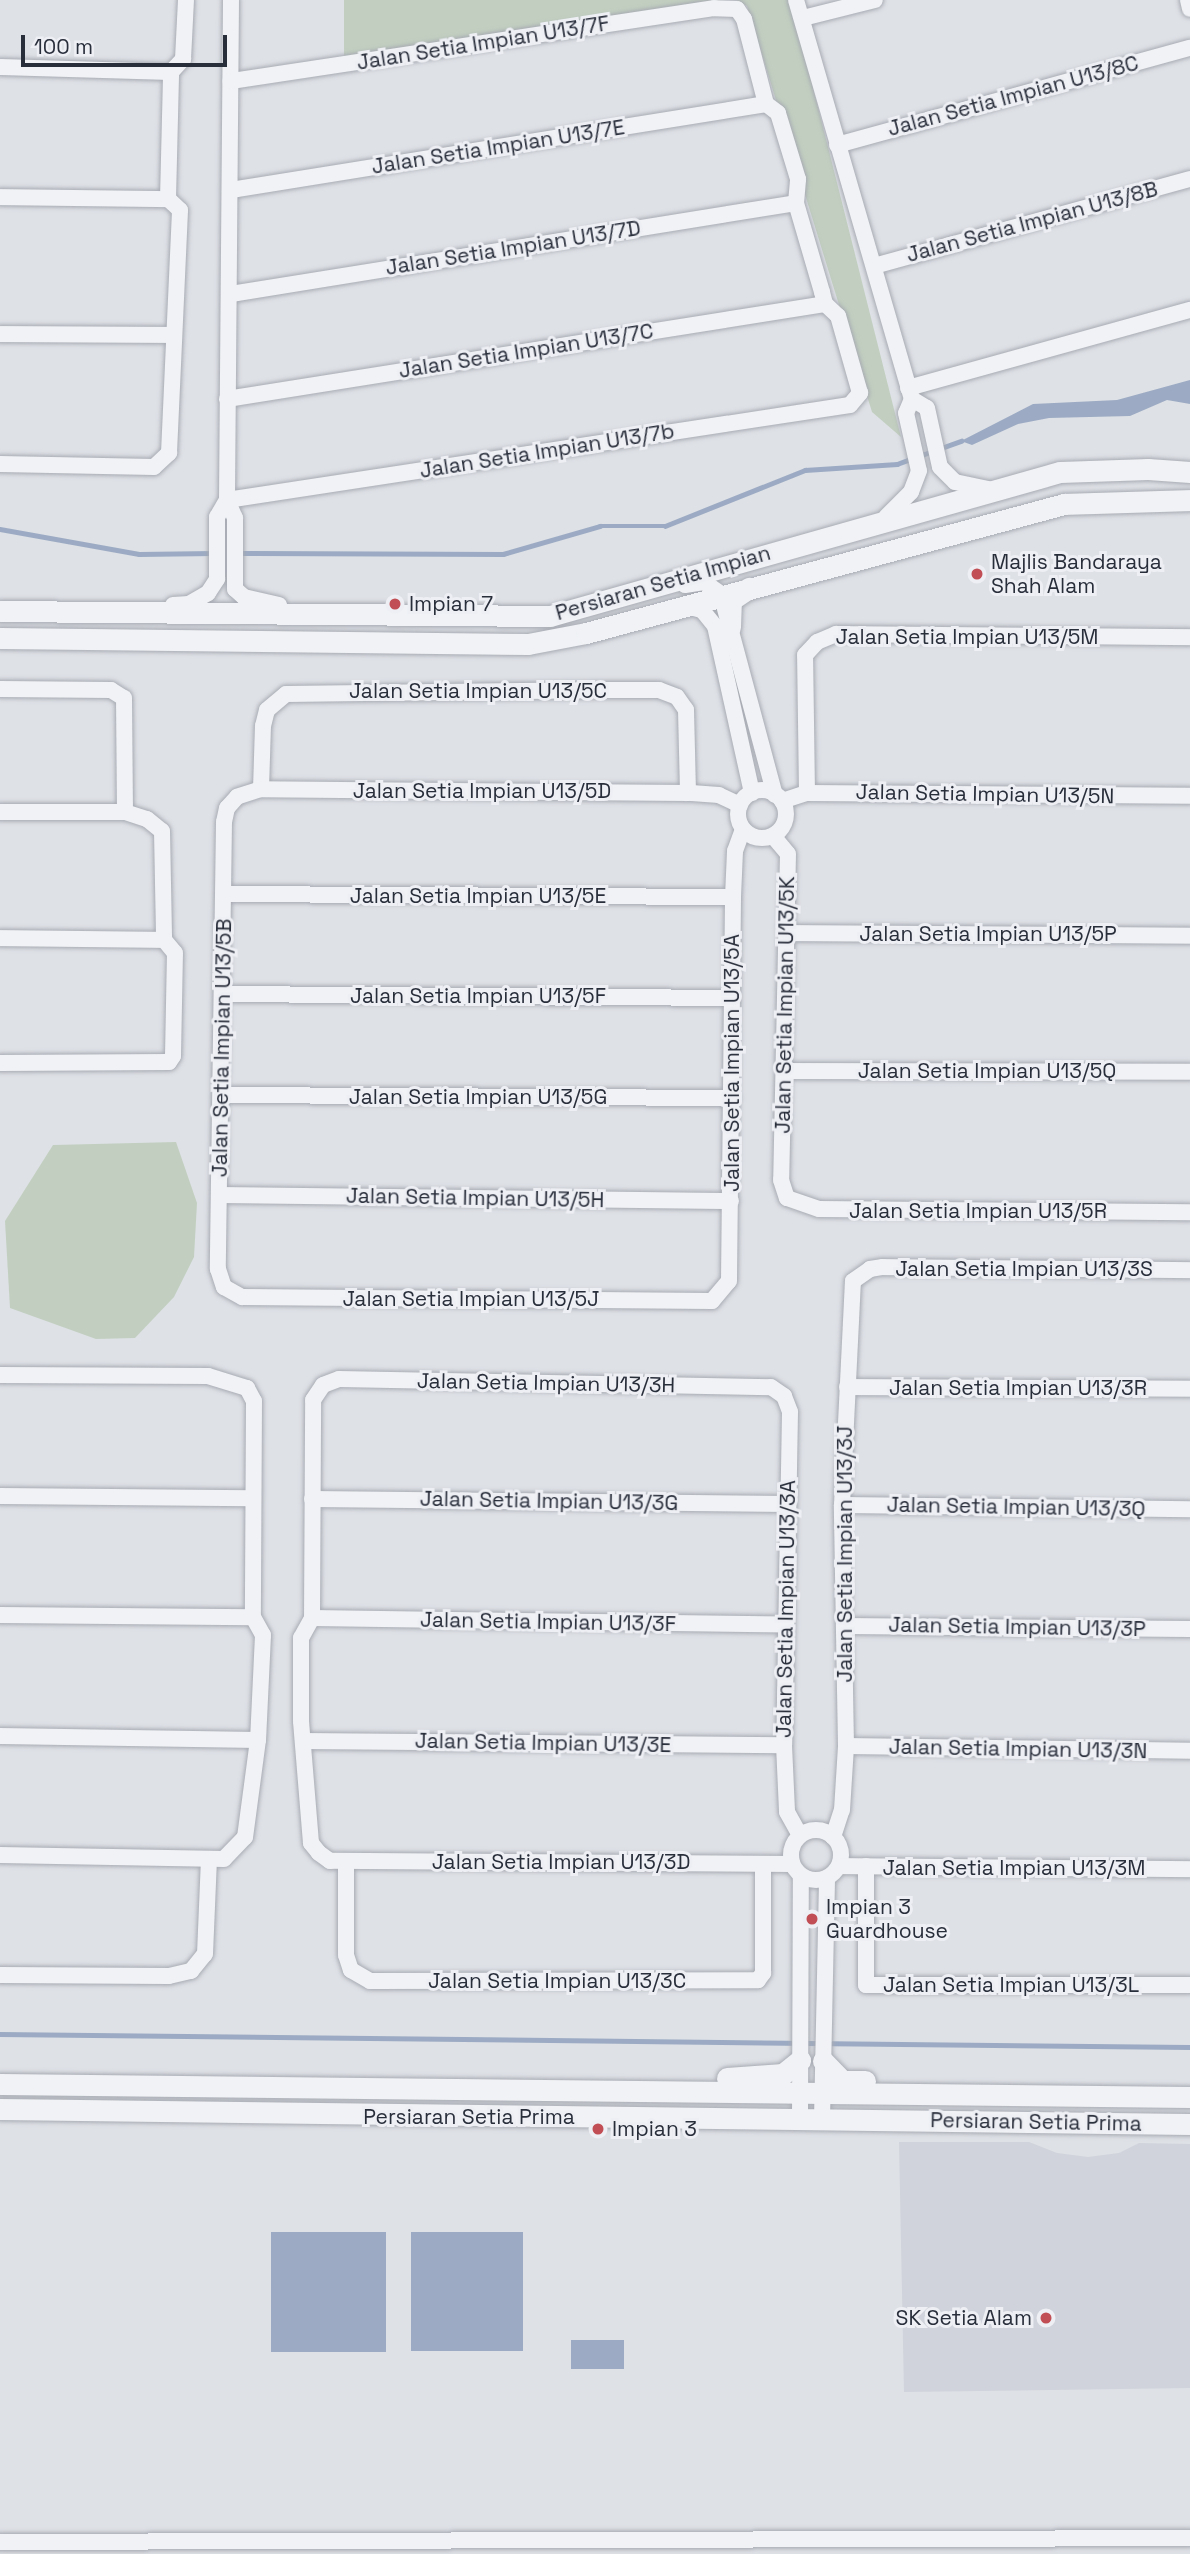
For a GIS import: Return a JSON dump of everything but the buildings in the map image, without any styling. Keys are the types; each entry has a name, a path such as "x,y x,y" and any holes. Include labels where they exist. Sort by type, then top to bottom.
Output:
{"street":[{"path":"168,199 172,72 183,59 186,0"},
{"path":"230,0 231,190 227,499 234,531 235,589 244,597 333,616"},
{"path":"796,0 910,394 906,413 919,471 911,492 886,517"},
{"path":"803,18 875,0"},
{"path":"1188,0 1190,9"},
{"name":"Jalan Setia Impian U13/7F","path":"230,81 714,8 737,9 744,19 766,104"},
{"name":"Jalan Setia Impian U13/8C","path":"837,145 1190,48"},
{"path":"0,66 172,72"},
{"path":"766,104 778,113 798,179 796,203 825,304"},
{"name":"Jalan Setia Impian U13/7E","path":"231,190 766,104"},
{"name":"Jalan Setia Impian U13/8B","path":"874,266 1190,179"},
{"path":"0,197 168,199 180,210 169,453 164,462 154,467 0,464"},
{"name":"Jalan Setia Impian U13/7D","path":"230,293 796,203"},
{"name":"Jalan Setia Impian U13/7b","path":"227,499 850,405 859,400 860,393 838,316 825,304"},
{"name":"Jalan Setia Impian U13/7C","path":"227,399 825,304"},
{"path":"910,394 1190,310"},
{"path":"0,334 173,335"},
{"path":"910,394 927,408 940,467 955,482 988,489"},
{"name":"Persiaran Setia Impian","path":"0,611 514,619 587,607 886,517 1060,472 1190,472"},
{"path":"108,612 189,604 208,593 216,579 218,517 227,499"},
{"name":"Persiaran Setia Impian","path":"0,638 528,644 586,633 720,594 1064,504 1190,500"},
{"path":"587,607 699,583 720,594 784,824 772,836 757,838 743,829 738,817 746,799 727,688 709,616 681,605"},
{"path":"730,626 731,600 754,585"},
{"path":"355,616 344,625 347,629 426,631 458,645"},
{"name":"Jalan Setia Impian U13/5M","path":"807,793 805,655 817,642 836,634 1190,637"},
{"path":"727,688 743,683"},
{"path":"0,689 111,690 124,698 125,812"},
{"name":"Jalan Setia Impian U13/5C","path":"261,789 262,726 267,710 286,694 634,690 671,693 685,710 688,793"},
{"name":"Jalan Setia Impian U13/5D","path":"227,808 248,791 261,789 688,793 746,799"},
{"name":"Jalan Setia Impian U13/5N","path":"778,798 807,793 1190,796"},
{"path":"746,799 778,798"},
{"name":"Jalan Setia Impian U13/5B","path":"224,1287 218,1269 224,1095 224,894 227,808"},
{"path":"0,812 125,812 147,819 162,831 164,940 175,953 173,1056 169,1062 0,1063"},
{"name":"Jalan Setia Impian U13/5A","path":"719,1295 729,1281 733,897 735,850 743,829"},
{"name":"Jalan Setia Impian U13/5K","path":"772,836 788,854 781,1180"},
{"name":"Jalan Setia Impian U13/5E","path":"224,894 733,897"},
{"name":"Jalan Setia Impian U13/5P","path":"787,933 1190,936"},
{"path":"0,938 164,940"},
{"name":"Jalan Setia Impian U13/5F","path":"224,995 732,998"},
{"name":"Jalan Setia Impian U13/5Q","path":"783,1071 1190,1072"},
{"name":"Jalan Setia Impian U13/5G","path":"224,1095 732,1098"},
{"name":"Jalan Setia Impian U13/5R","path":"781,1180 787,1198 819,1209 1190,1212"},
{"name":"Jalan Setia Impian U13/5H","path":"219,1195 731,1201"},
{"name":"Jalan Setia Impian U13/3S","path":"860,1273 883,1268 1190,1270"},
{"name":"Jalan Setia Impian U13/3J","path":"833,1837 842,1810 846,1746 842,1505 851,1292 860,1273"},
{"name":"Jalan Setia Impian U13/5J","path":"224,1287 242,1297 526,1297 705,1303 719,1295"},
{"path":"0,1375 208,1376 234,1381 247,1388 254,1401 253,1617 262,1634 258,1740 245,1837 216,1859 0,1855"},
{"name":"Jalan Setia Impian U13/3H","path":"312,1499 313,1400 323,1385 339,1379 771,1387"},
{"name":"Jalan Setia Impian U13/3A","path":"771,1387 784,1396 790,1412 784,1745 787,1812 800,1835"},
{"name":"Jalan Setia Impian U13/3R","path":"847,1387 1190,1390"},
{"path":"0,1496 252,1498"},
{"path":"312,1499 312,1618 301,1638 303,1741 311,1843 338,1861"},
{"name":"Jalan Setia Impian U13/3G","path":"312,1499 787,1504"},
{"name":"Jalan Setia Impian U13/3Q","path":"842,1505 1190,1509"},
{"path":"0,1615 253,1617"},
{"name":"Jalan Setia Impian U13/3F","path":"312,1618 785,1625"},
{"name":"Jalan Setia Impian U13/3P","path":"844,1626 1190,1629"},
{"path":"0,1736 258,1740"},
{"name":"Jalan Setia Impian U13/3E","path":"303,1741 784,1745"},
{"name":"Jalan Setia Impian U13/3N","path":"846,1746 1190,1751"},
{"path":"800,2119 801,2003 797,1870 791,1848 800,1835 810,1830 833,1837 841,1850 833,1872 824,2004 822,2119"},
{"path":"0,1975 169,1976 191,1971 205,1954 216,1859"},
{"name":"Jalan Setia Impian U13/3C","path":"338,1861 346,1955 351,1970 370,1981 758,1980 763,1973 763,1864"},
{"name":"Jalan Setia Impian U13/3D","path":"338,1861 763,1864 797,1870"},
{"name":"Jalan Setia Impian U13/3M","path":"833,1872 866,1866 1190,1869"},
{"name":"Jalan Setia Impian U13/3L","path":"866,1866 866,1985 1190,1985"},
{"path":"797,1870 833,1872"},
{"path":"520,2090 557,2079 754,2078 783,2074 800,2060"},
{"path":"823,2062 842,2081 941,2083 980,2094"},
{"name":"Persiaran Setia Prima","path":"0,2084 1183,2097"},
{"path":"23,2086 74,2098 159,2100 166,2106 165,2114"},
{"name":"Persiaran Setia Prima","path":"0,2109 165,2114 1190,2124"},
{"path":"0,2542 1190,2538"}],"shaded area":[{"name":"SK Setia Alam","path":"899,2142 1029,2142 1057,2153 1088,2157 1119,2153 1139,2143 1190,2144 1190,2388 904,2392"}],"green space":[{"path":"344,0 724,0 344,57"},
{"path":"737,0 791,0 901,437 872,412 747,6"},
{"path":"176,1142 197,1203 194,1257 174,1297 135,1338 96,1339 10,1308 5,1221 53,1145"}],"water":[{"path":"1190,380 1190,404 1167,400 1130,416 1049,418 1018,424 972,445 961,441 1033,404 1117,400"},
{"path":"271,2232 386,2232 386,2352 271,2352"},
{"path":"411,2232 523,2232 523,2351 411,2351"},
{"path":"571,2340 624,2340 624,2369 571,2369"}],"waterway":[{"path":"919,456 961,441"},
{"path":"239,553 503,554 600,526 665,526 805,470 897,464 911,459"},
{"path":"0,529 139,554 213,553"},
{"path":"0,2034 1190,2047"}],"place":[{"name":"Majlis Bandaraya Shah Alam","path":"977,574"},
{"name":"Impian 7","path":"395,604"},
{"name":"Impian 3 Guardhouse","path":"812,1919"},
{"name":"Impian 3","path":"598,2129"},
{"name":"SK Setia Alam","path":"1046,2318"}]}
